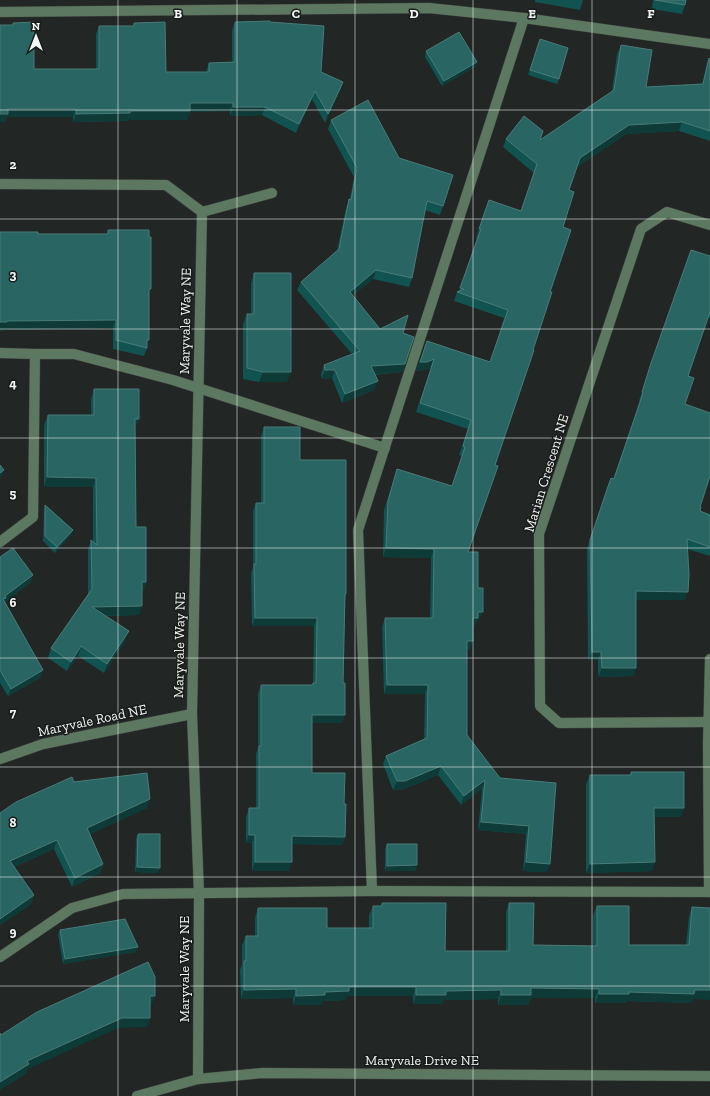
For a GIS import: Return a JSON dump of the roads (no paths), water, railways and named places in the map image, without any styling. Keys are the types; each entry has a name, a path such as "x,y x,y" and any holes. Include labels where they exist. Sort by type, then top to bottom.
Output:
{"street":[{"path":"0,12 429,8 524,18 710,44"},
{"path":"372,890 358,530 524,18"},
{"path":"0,184 166,185 202,212 272,193"},
{"name":"Maryvale Way NE","path":"198,1078 199,894 192,714 202,212"},
{"name":"Marian Crescent NE","path":"709,722 559,723 540,706 539,534 641,229 667,212 710,225"},
{"path":"0,353 74,354 198,387 385,448"},
{"path":"0,542 33,517 34,354"},
{"path":"0,957 72,908 123,894 199,894 372,890 709,892 710,659"},
{"name":"Maryvale Road NE","path":"0,759 43,744 192,714"},
{"name":"Maryvale Drive NE","path":"137,1096 198,1078 263,1073 710,1076"}]}
